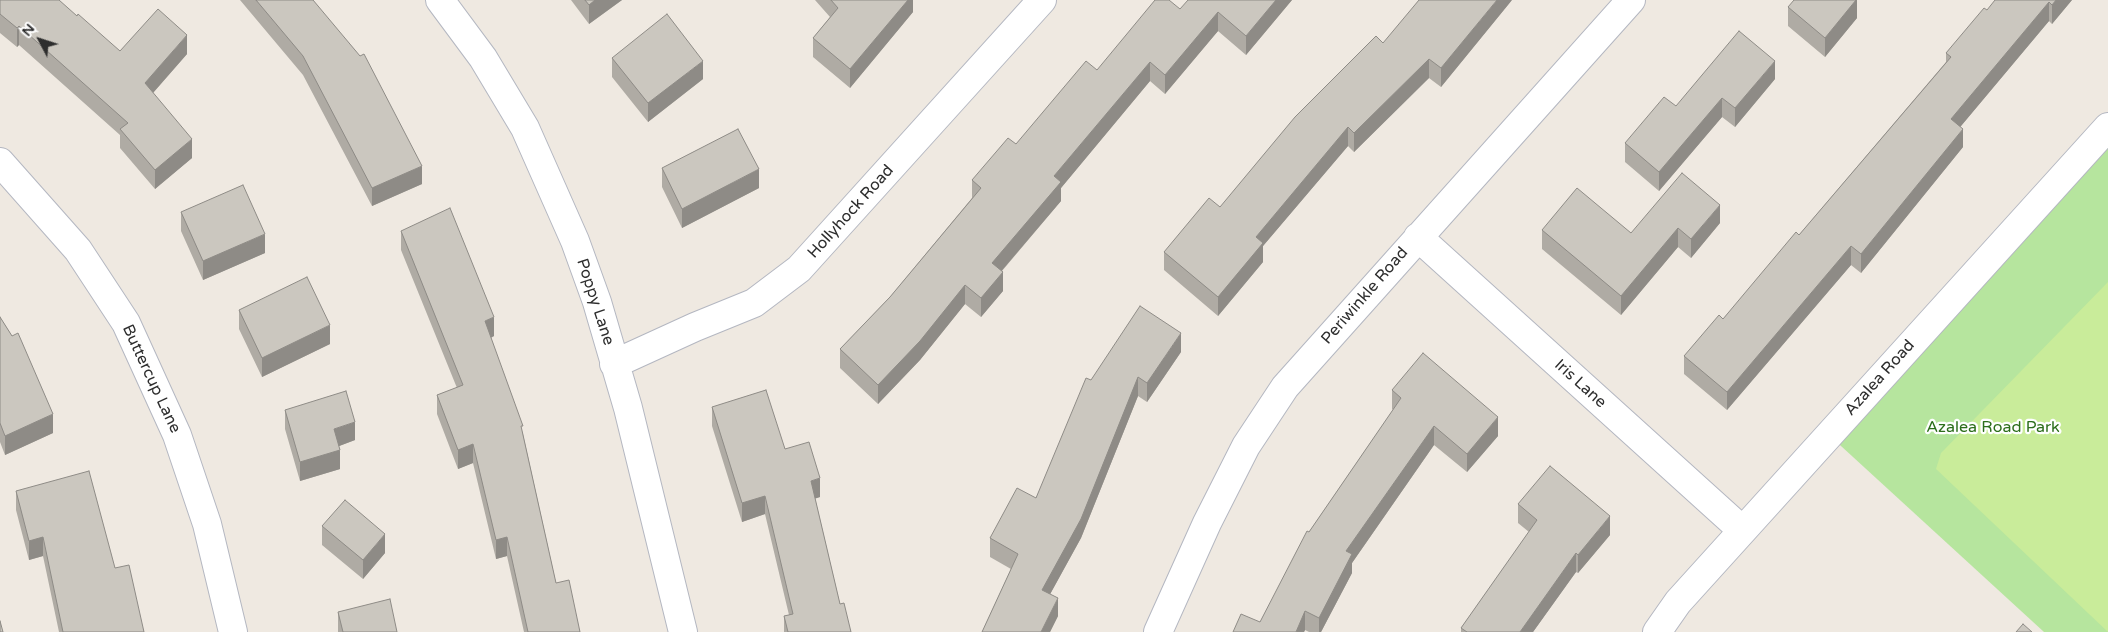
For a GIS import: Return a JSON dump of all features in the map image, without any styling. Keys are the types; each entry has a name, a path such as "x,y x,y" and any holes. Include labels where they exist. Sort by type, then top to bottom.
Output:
{"street":[{"name":"Poppy Lane","path":"440,0 483,58 525,128 575,241 597,302 628,408 683,632"},
{"name":"Periwinkle Road","path":"1158,632 1207,523 1246,446 1285,387 1631,0"},
{"name":"Hollyhock Road","path":"614,364 695,327 754,303 799,269 1032,4"},
{"name":"Azalea Road","path":"1656,632 1678,602 1742,530 2108,127"},
{"name":"Buttercup Lane","path":"0,162 78,250 126,323 177,435 207,524 233,632"},
{"name":"Iris Lane","path":"1418,237 1742,530"}],"green space":[{"name":"Azalea Road Park","path":"2108,127 2108,632 2044,632 1829,435"},
{"path":"2108,282 2108,632 1936,469 1941,453"}],"building":[{"path":"0,0 59,0 120,51 158,9 187,35 145,83 192,139 155,170 120,129 128,123 19,26 17,28 0,14"},
{"path":"256,0 313,0 360,56 364,54 422,166 372,188 303,56"},
{"path":"585,0 595,0 589,5"},
{"path":"831,0 908,0 850,69 813,38 838,8"},
{"path":"1155,0 1169,0 1180,9 1188,0 1276,0 1246,36 1218,12 1165,75 1150,62 1054,176 1061,182 992,263 1003,272 981,298 965,285 920,341 878,385 840,349 890,297 981,188 972,180 1008,138 1016,144 1086,61 1097,70"},
{"path":"1419,0 1497,0 1441,68 1429,59 1354,133 1348,127 1256,237 1263,243 1218,297 1164,252 1209,198 1220,207 1295,117 1376,36 1383,43"},
{"path":"1794,0 1856,0 1825,38 1788,7"},
{"path":"1995,0 2056,0 2052,5 2049,2 1951,119 1963,129 1861,254 1851,246 1727,392 1684,356 1719,315 1723,319 1796,232 1799,235 1951,57 1946,53 1984,8 1987,10"},
{"path":"667,14 703,61 648,103 612,58"},
{"path":"1739,31 1775,61 1735,108 1722,98 1659,172 1625,143 1664,97 1676,106"},
{"path":"738,129 759,169 682,209 662,168"},
{"path":"1682,173 1720,205 1691,239 1678,228 1621,296 1542,230 1577,188 1631,233"},
{"path":"243,185 265,234 203,261 181,212"},
{"path":"450,208 494,317 485,321 523,426 521,426 556,583 569,580 580,632 528,632 507,537 496,540 473,444 458,450 437,395 463,385 401,231"},
{"path":"307,277 330,325 262,358 239,310"},
{"path":"1140,306 1181,333 1147,383 1138,377 1081,519 1042,590 1058,598 1041,632 982,632 1018,554 990,538 1017,488 1036,498 1086,378 1091,380"},
{"path":"0,317 12,336 18,333 53,414 5,436 0,423"},
{"path":"1423,353 1498,417 1467,454 1434,426 1346,551 1352,554 1319,618 1305,611 1296,632 1233,632 1241,614 1260,622 1307,531 1309,532 1401,398 1392,390"},
{"path":"766,390 785,449 809,442 820,478 811,481 840,604 844,603 851,632 788,632 784,616 793,614 765,496 742,503 712,407"},
{"path":"346,391 355,422 334,429 340,450 300,462 285,410"},
{"path":"1550,466 1610,516 1578,555 1576,553 1520,632 1467,632 1461,628 1537,520 1518,504"},
{"path":"89,471 115,568 129,565 144,632 63,632 43,537 29,541 16,491"},
{"path":"345,500 385,534 363,560 322,526"},
{"path":"390,599 397,632 343,632 338,612"},
{"path":"0,621 3,632 0,632"},
{"path":"2023,624 2032,632 2016,632"}]}
